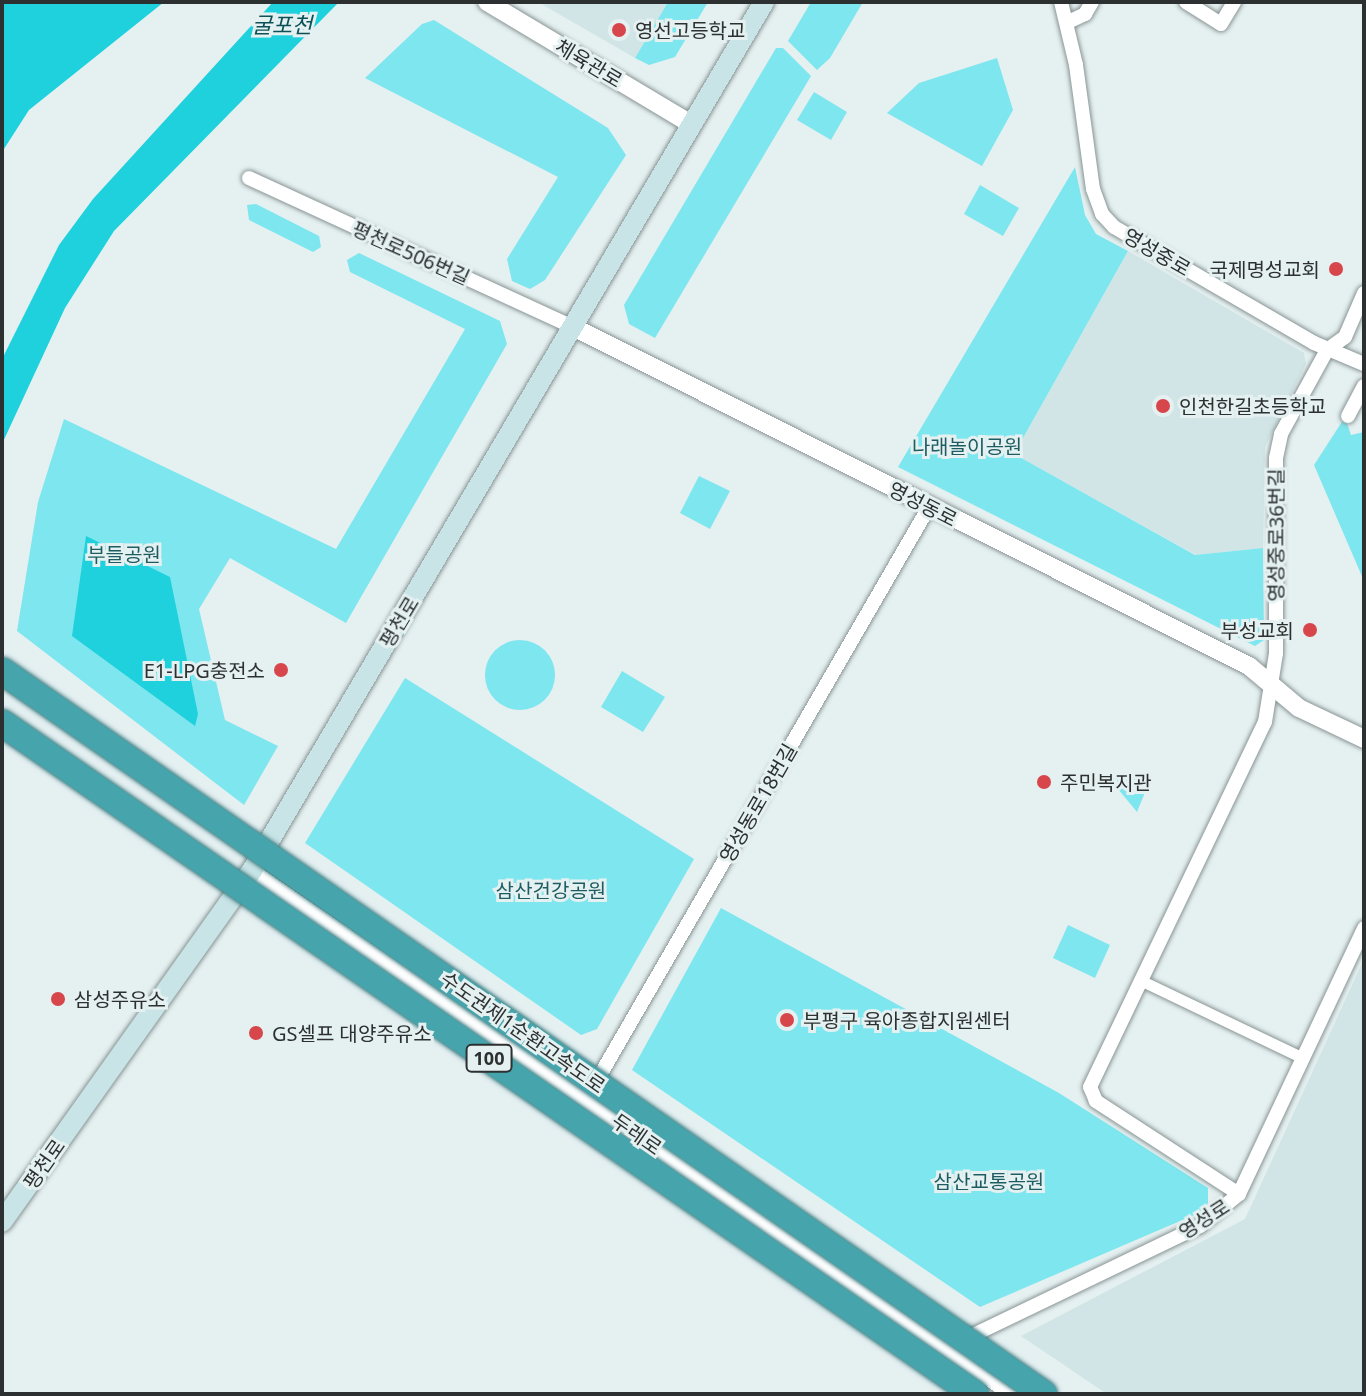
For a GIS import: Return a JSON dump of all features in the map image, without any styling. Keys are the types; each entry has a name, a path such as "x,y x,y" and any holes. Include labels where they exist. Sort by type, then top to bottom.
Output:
{"highway":[{"name":"수도권제1순환고속도로","path":"2,671 1044,1394"},
{"name":"수도권제1순환고속도로","path":"2,723 975,1394"}],"main road":[{"name":"평천로","path":"2,1222 251,872 764,2"}],"street":[{"name":"체육관로","path":"487,2 691,124"},
{"name":"영성중로","path":"1061,2 1068,22 1093,189 1102,214 1114,227 1327,350 1364,364"},
{"path":"1068,22 1085,14 1092,2"},
{"path":"1186,2 1221,24 1234,2"},
{"name":"평천로506번길","path":"249,178 573,327"},
{"name":"영성중로36번길","path":"1271,685 1276,653 1276,458 1281,434 1327,350 1345,337 1364,293"},
{"name":"영성동로","path":"573,327 1249,666 1299,708 1364,739"},
{"path":"1348,416 1364,386"},
{"name":"영성동로18번길","path":"586,1099 929,507"},
{"path":"1239,1194 1096,1101 1090,1087 1265,722 1271,685"},
{"name":"두레로","path":"251,872 1014,1394"},
{"name":"영성로","path":"946,1348 1200,1226 1239,1194 1364,928"},
{"path":"1140,980 1303,1058"}],"shaded area":[{"name":"영선고등학교","path":"538,2 668,2 635,58"},
{"name":"인천한길초등학교","path":"1128,251 1304,353 1306,364 1265,447 1263,548 1196,555 1014,454"},
{"path":"1364,959 1364,1394 1107,1394 1021,1336 1245,1219"}],"green space":[{"path":"668,2 708,2 675,57 649,65 635,58"},
{"path":"811,2 863,2 830,58 817,70 788,41"},
{"path":"434,20 608,128 626,155 545,280 530,289 512,281 507,259 558,177 365,78 422,24"},
{"path":"776,48 783,48 811,76 655,338 629,324 624,305"},
{"path":"997,58 1013,110 982,166 887,113 919,83"},
{"path":"814,92 847,112 831,140 797,120"},
{"name":"나래놀이공원","path":"1075,167 1085,215 1096,234 1128,251 1014,454 1195,555 1263,548 1264,640 1255,646 898,467"},
{"path":"980,185 1019,208 1003,236 964,214"},
{"path":"256,204 319,236 321,247 313,252 249,220 247,205"},
{"name":"부들공원","path":"359,253 500,321 507,344 346,623 230,558 199,609 225,720 278,746 244,805 17,631 38,502 64,419 336,549 465,329 350,272 347,260"},
{"path":"1345,417 1351,435 1364,432 1364,581 1314,465"},
{"path":"699,476 730,491 710,529 680,513"},
{"path":"520,640 545,650 555,675 545,700 520,710 495,700 485,675 495,650"},
{"path":"622,671 665,697 643,732 601,707"},
{"name":"삼산건강공원","path":"405,678 694,859 597,1029 581,1035 305,843"},
{"path":"1133,773 1150,780 1137,812 1109,778"},
{"name":"삼산교통공원","path":"721,908 1059,1093 1208,1188 1208,1209 980,1307 632,1070"},
{"path":"1068,925 1110,945 1095,978 1053,958"}],"water":[{"path":"2,2 164,2 29,110 2,152"},
{"name":"굴포천","path":"273,2 339,2 114,231 65,308 2,444 2,359 59,245 93,199"},
{"path":"86,536 170,577 198,714 195,726 72,636"}],"place":[{"name":"영선고등학교","path":"619,30"},
{"name":"국제명성교회","path":"1336,269"},
{"name":"인천한길초등학교","path":"1163,406"},
{"name":"부성교회","path":"1310,630"},
{"name":"E1-LPG충전소","path":"281,670"},
{"name":"주민복지관","path":"1044,782"},
{"name":"삼성주유소","path":"58,999"},
{"name":"부평구 육아종합지원센터","path":"787,1020"},
{"name":"GS셀프 대양주유소","path":"256,1033"}]}
